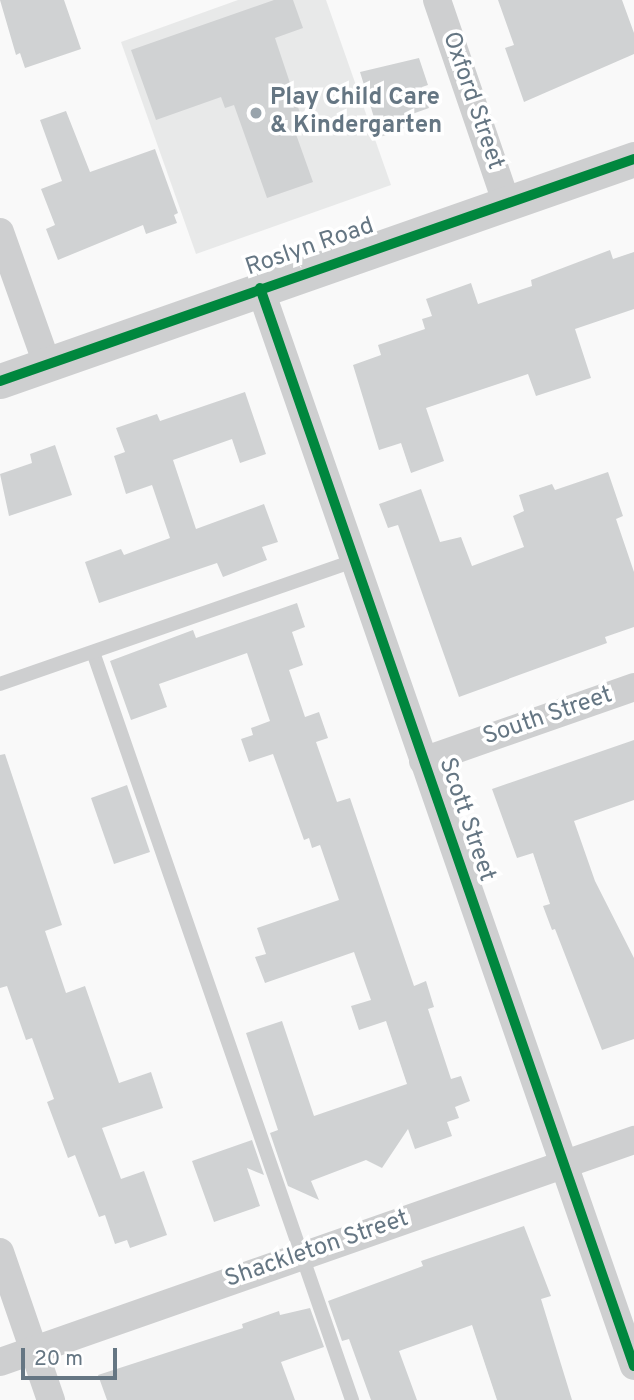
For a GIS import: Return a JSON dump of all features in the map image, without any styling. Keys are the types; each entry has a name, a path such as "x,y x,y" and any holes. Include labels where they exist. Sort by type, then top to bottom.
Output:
{"street":[{"name":"Oxford Street","path":"437,0 506,201"},
{"name":"Roslyn Road","path":"0,381 506,201 634,159"},
{"path":"0,232 47,364"},
{"name":"Scott Street","path":"260,288 634,1366"},
{"name":"South Street","path":"423,761 634,687"},
{"name":"Shackleton Street","path":"0,1362 634,1140"},
{"path":"0,1252 51,1400"}],"lane":[{"path":"0,684 356,560"},
{"path":"93,652 352,1400"}],"shaded area":[{"name":"Play Child Care & Kindergarten","path":"238,0 326,0 391,185 196,254 121,42"}],"building":[{"path":"0,0 64,0 81,49 25,68 20,53 16,55"},
{"path":"274,0 293,0 303,28 275,38 302,119 292,123 313,182 267,198 234,105 225,108 221,97 156,120 131,50"},
{"path":"498,0 622,0 634,33 634,54 524,102 505,48 514,45"},
{"path":"419,58 428,85 422,87 429,108 401,118 405,128 380,137 360,72"},
{"path":"66,111 90,172 155,149 178,213 174,215 177,223 146,234 143,225 58,260 46,229 55,225 41,189 62,181 40,120"},
{"path":"610,250 613,259 634,252 634,309 575,329 591,378 536,396 528,374 426,408 444,461 411,473 401,443 379,450 353,365 381,355 378,345 425,329 422,319 432,316 426,299 471,283 478,304 532,286 531,280"},
{"path":"245,392 266,454 240,463 232,439 173,460 196,529 264,504 278,542 262,547 267,560 223,577 217,563 99,603 85,562 121,549 124,555 170,538 152,485 126,494 114,456 125,452 116,428 157,414 160,421"},
{"path":"55,445 72,495 9,516 0,474 32,463 30,454"},
{"path":"608,472 623,516 616,519 634,572 634,627 605,637 607,643 459,697 398,525 388,528 379,504 421,489 440,542 461,537 472,566 524,547 513,516 524,511 519,495 552,484 555,490"},
{"path":"297,603 305,627 292,632 303,665 289,670 305,717 319,712 328,738 316,742 337,802 350,798 414,986 426,981 434,1007 428,1009 451,1079 461,1076 470,1101 455,1107 459,1118 447,1122 452,1136 415,1149 408,1129 382,1168 366,1160 311,1181 319,1200 288,1186 270,1133 278,1130 246,1033 282,1021 314,1116 407,1084 386,1021 359,1030 351,1006 371,1000 354,952 265,983 255,957 266,954 257,928 339,900 320,845 312,848 309,838 304,840 273,754 249,762 241,739 253,735 251,728 270,721 247,653 159,684 167,707 131,720 110,661 193,630 196,638"},
{"path":"634,740 634,800 574,821 595,881 634,958 634,1039 602,1050 555,929 552,930 543,906 550,904 533,853 517,858 492,789"},
{"path":"5,754 62,925 45,931 66,993 85,986 119,1083 151,1072 163,1108 102,1128 121,1179 144,1171 167,1235 130,1248 127,1240 115,1244 105,1215 99,1217 75,1155 68,1158 47,1102 54,1099 32,1038 26,1040 7,986 0,988 0,755"},
{"path":"127,785 150,852 114,864 91,798"},
{"path":"252,1140 264,1175 247,1168 260,1206 214,1222 192,1161"},
{"path":"524,1226 551,1296 541,1299 572,1400 497,1400 472,1325 399,1351 417,1400 371,1400 349,1339 342,1341 328,1301 423,1266 421,1261"},
{"path":"310,1308 324,1347 281,1362 295,1400 107,1400 98,1375 243,1328 242,1324 279,1311 280,1315"}],"cycle path":[{"path":"0,381 634,159"},
{"path":"260,288 634,1366"}],"place":[{"name":"Play Child Care & Kindergarten","path":"256,113"}]}
